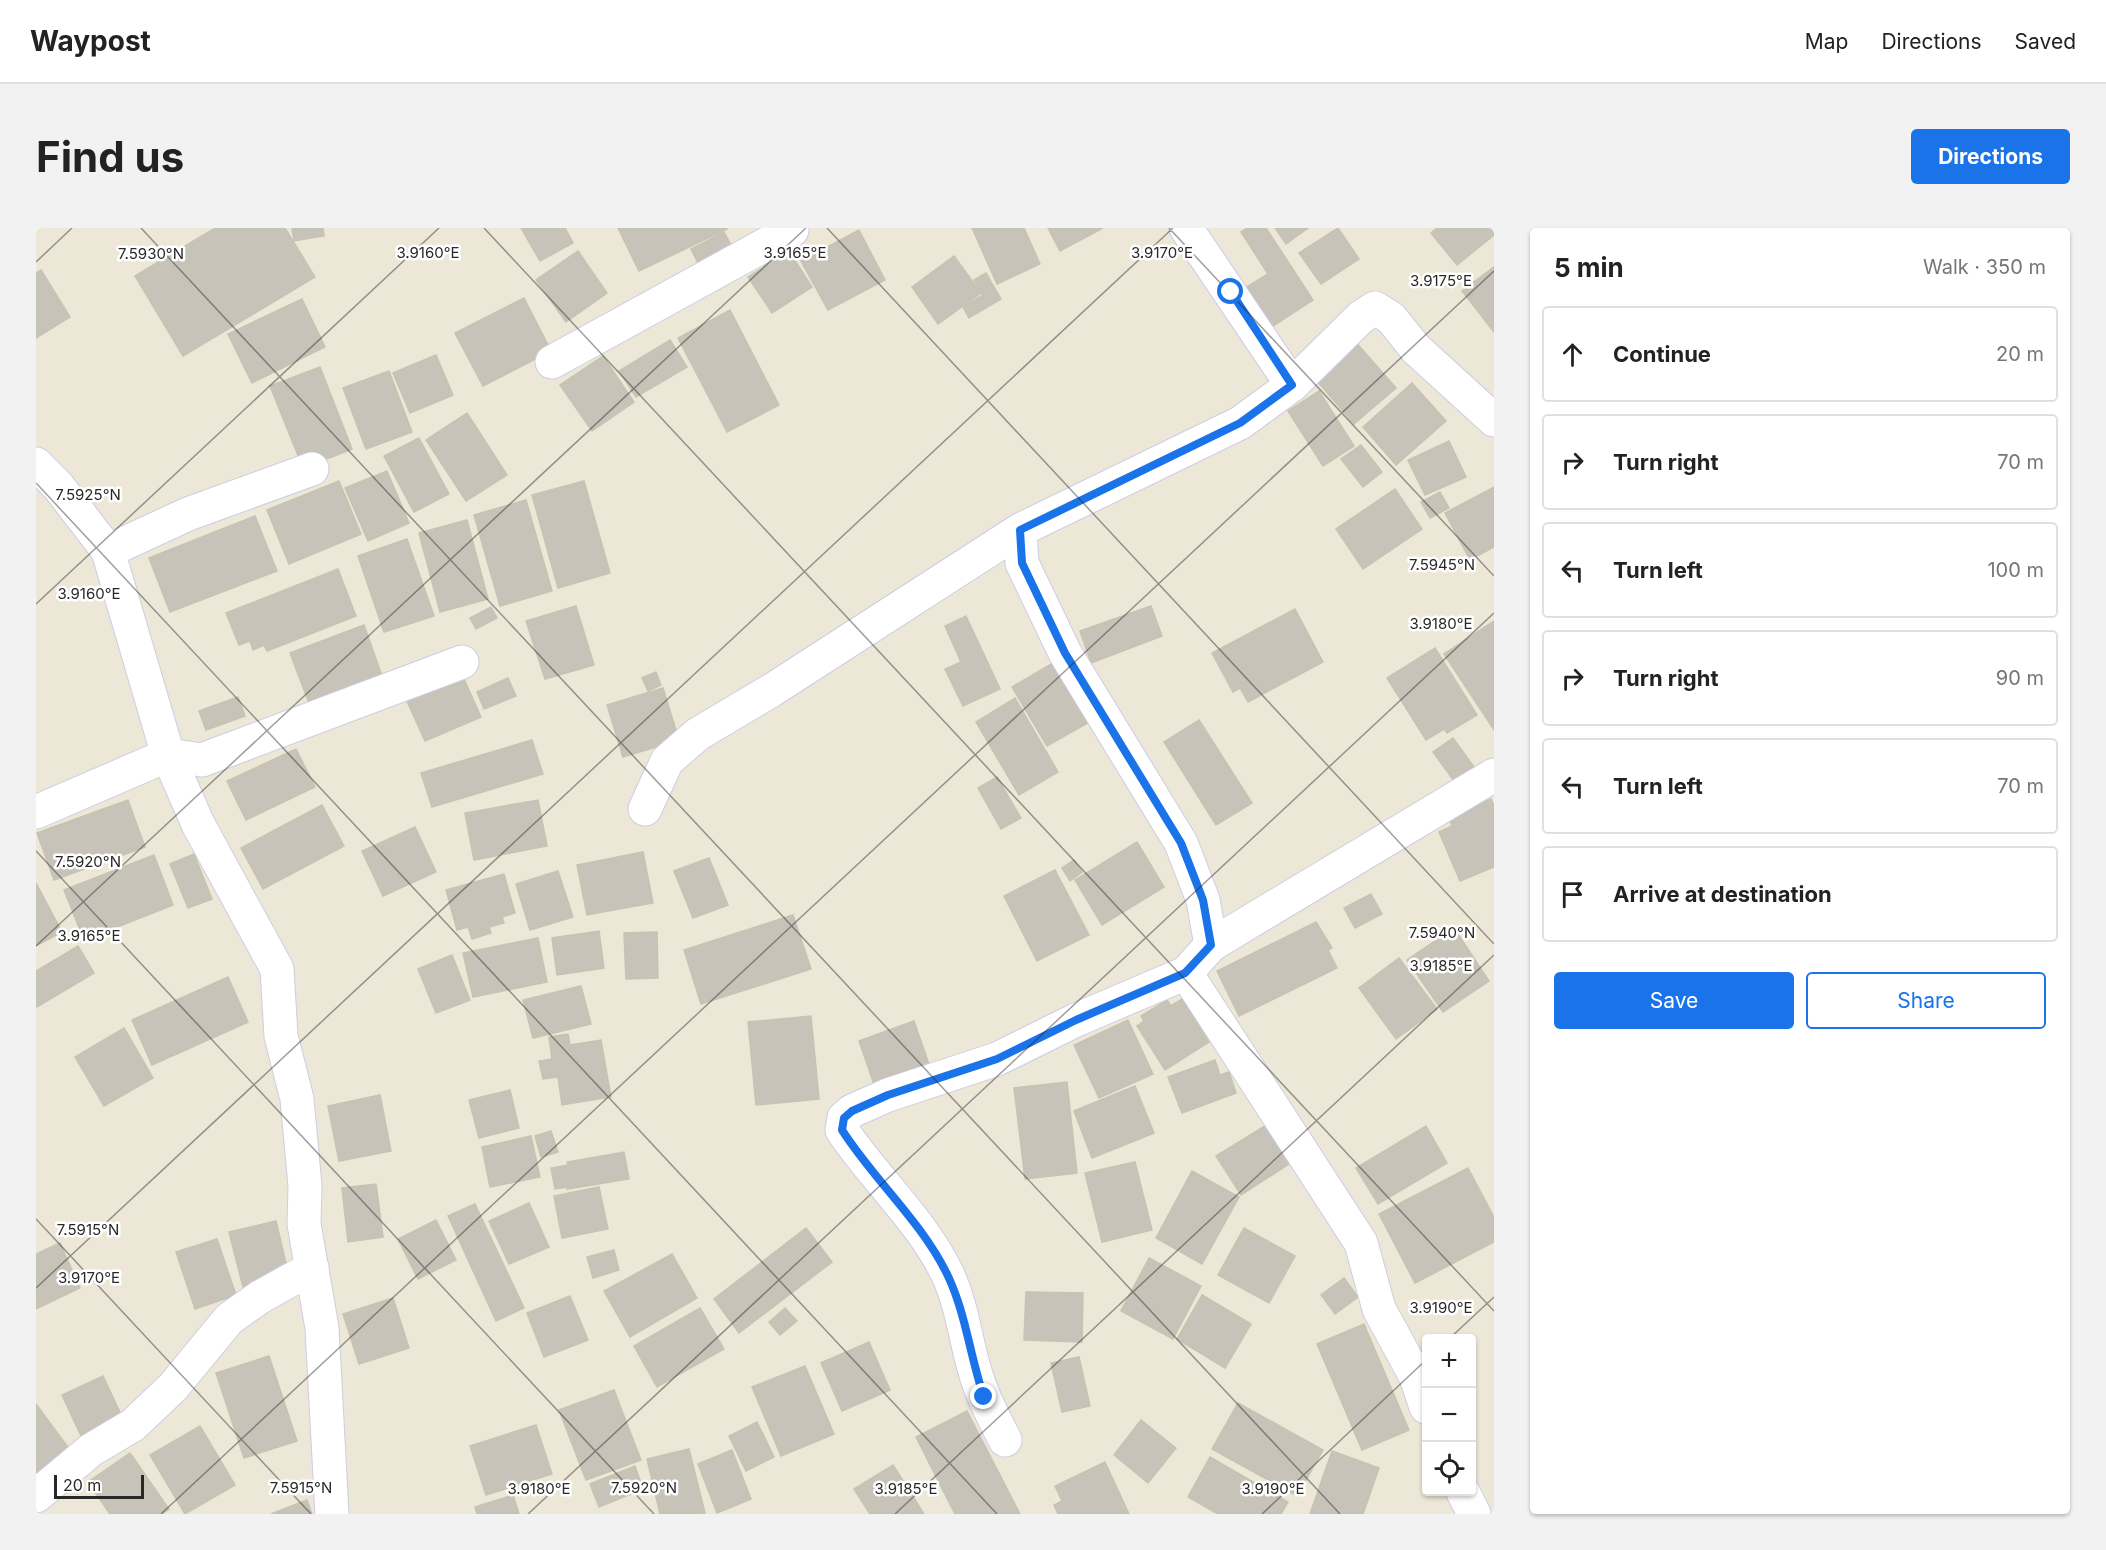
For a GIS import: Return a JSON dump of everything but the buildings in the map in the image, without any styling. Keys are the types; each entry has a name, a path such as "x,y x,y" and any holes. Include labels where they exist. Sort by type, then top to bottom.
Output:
{"street":[{"path":"1186,228 1292,385"},
{"path":"552,362 793,229"},
{"path":"645,809 667,761 698,734 772,690 1020,530 1240,423 1292,385 1361,317 1375,308 1391,318 1416,349 1494,420"},
{"path":"36,464 58,486 108,551 168,755 198,824 277,969 281,1036 297,1100 305,1186 304,1224 322,1339 332,1514"},
{"path":"108,551 188,514 312,469"},
{"path":"1020,530 1022,563 1065,653 1181,843 1203,900 1211,945"},
{"path":"36,812 168,755 202,760 462,662"},
{"path":"1005,1440 984,1397 974,1367 964,1316 947,1274 906,1211 842,1130 844,1118 852,1111 888,1095 997,1059 1076,1020 1185,973 1211,945 1494,775"},
{"path":"1185,973 1361,1243 1379,1309 1416,1377 1422,1395"},
{"path":"36,1496 91,1450 134,1425 173,1387 229,1319 260,1297 312,1268"},
{"path":"1465,1496 1474,1514"}],"route":[{"path":"984,1397 974,1367 964,1316 947,1274 906,1211 850,1143 842,1130 844,1118 852,1111 888,1095 997,1059 1076,1020 1185,973 1211,945 1203,900 1181,843 1065,653 1022,563 1020,530 1240,423 1292,385 1231,292"}]}
